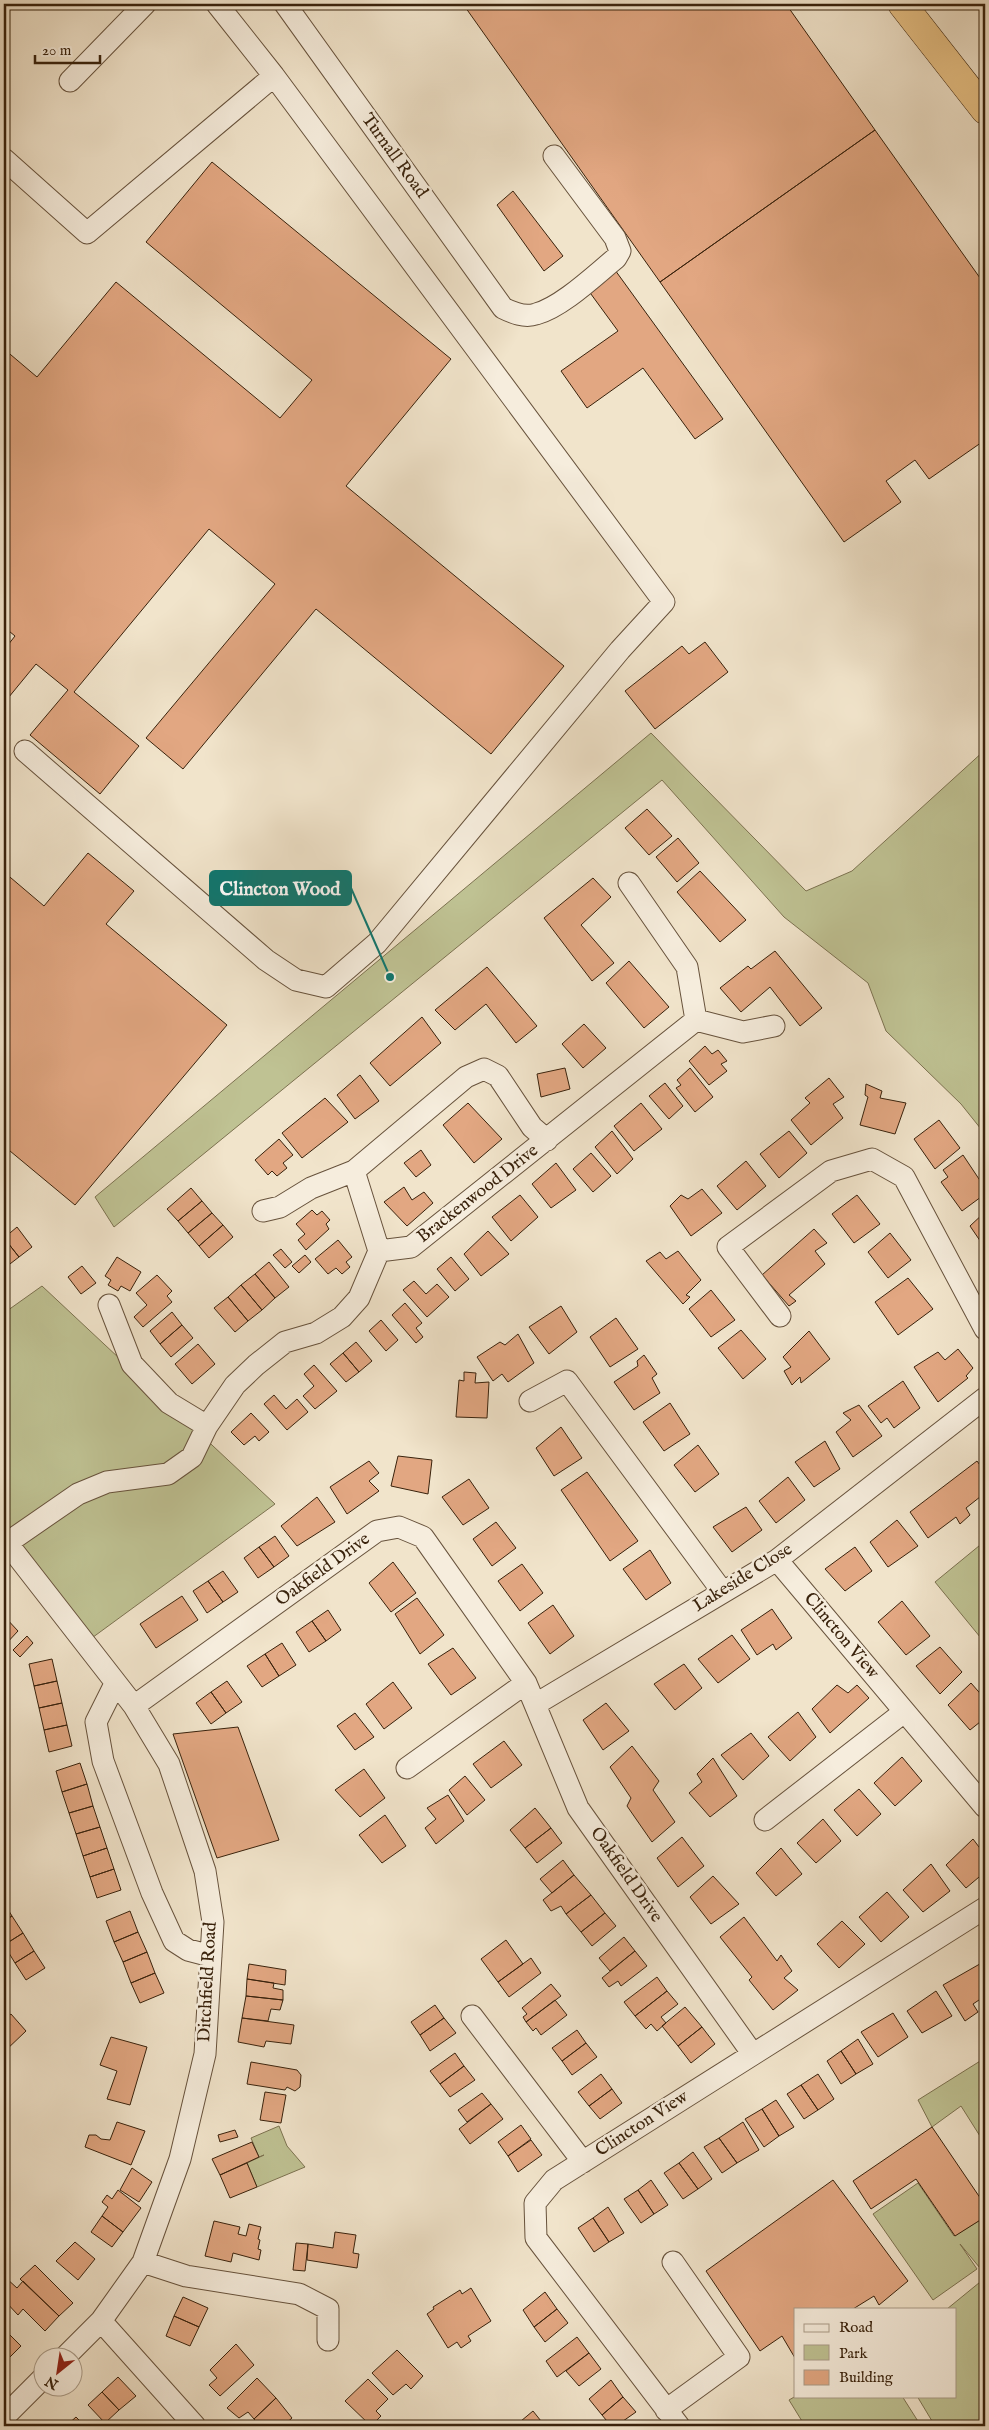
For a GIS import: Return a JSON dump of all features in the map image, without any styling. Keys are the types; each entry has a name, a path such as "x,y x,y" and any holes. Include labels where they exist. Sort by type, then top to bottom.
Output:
{"highway":[{"path":"902,4 985,110"},
{"path":"910,4 985,110"}],"street":[{"path":"70,81 145,4"},
{"path":"25,750 266,960 296,980 326,987 377,943 620,650 664,602 274,76 217,4"},
{"name":"Turnall Road","path":"285,4 503,308 513,314 529,315 546,311 616,258 620,251 615,238 554,156"},
{"path":"4,159 87,233 274,76"},
{"path":"629,883 686,967 696,1020 743,1032 774,1026"},
{"name":"Brackenwood Drive","path":"379,1251 411,1247 696,1020"},
{"name":"Brackenwood Drive","path":"354,1171 466,1077 484,1069 498,1076 532,1127 547,1140"},
{"path":"780,1316 728,1247 831,1171 872,1160 904,1176 985,1329"},
{"path":"6,1541 78,1494 107,1482 168,1474 192,1457 207,1426 235,1385 256,1365 286,1342 316,1333 342,1317 358,1298 379,1251 354,1171 310,1188 280,1207 263,1210"},
{"path":"109,1305 132,1364 169,1403 207,1426"},
{"path":"530,1401 567,1382 722,1591"},
{"name":"Lakeside Close","path":"536,1704 722,1591 777,1560 985,1398"},
{"name":"Oakfield Drive","path":"134,1706 377,1531 398,1527 423,1537 526,1683 578,1808 752,2053"},
{"name":"Ditchfield Road","path":"6,1541 115,1684 134,1706 169,1764 205,1871 213,1922 205,2054 180,2159 143,2262 101,2321 74,2348"},
{"name":"Clincton View","path":"777,1560 985,1806"},
{"path":"407,1768 526,1683"},
{"path":"115,1684 96,1722 104,1761 152,1893 174,1941 188,1950 211,1956"},
{"path":"764,1820 904,1712"},
{"name":"Clincton View","path":"673,2418 536,2238 535,2203 554,2180 752,2053 985,1908"},
{"path":"472,2016 583,2162"},
{"path":"143,2262 186,2276 299,2294 328,2309 328,2340"},
{"path":"673,2262 739,2357 673,2418"},
{"path":"101,2321 195,2426"},
{"path":"4,2417 32,2389"}],"green space":[{"path":"651,733 806,891 852,871 985,750 985,1134 961,1104 886,1031 868,983 784,917 662,780 114,1227 95,1197"},
{"path":"42,1286 275,1504 85,1643 4,1541 4,1313"},
{"path":"985,1541 985,1643 935,1582"},
{"path":"985,2058 985,2144 961,2106 932,2127 918,2100"},
{"path":"279,2126 287,2146 305,2167 257,2187 247,2163 264,2155 259,2157 251,2138"},
{"path":"918,2183 954,2236 985,2217 985,2274 960,2244 977,2269 933,2300 873,2214"},
{"path":"985,2278 985,2426 935,2426 918,2398 956,2398 956,2308 948,2308"},
{"path":"794,2397 903,2398 921,2426 805,2426 789,2400"}],"building":[{"path":"463,4 786,4 875,130 660,282"},
{"path":"875,130 985,285 985,440 929,479 915,460 886,481 901,502 844,542 660,282"},
{"path":"212,162 451,359 346,486 564,666 491,754 316,609 183,769 146,738 275,584 209,529 74,692 139,746 100,794 30,735 68,690 36,664 4,703 4,650 15,636 4,627 4,349 37,377 116,282 280,418 312,380 146,242"},
{"path":"513,191 563,256 544,271 497,205"},
{"path":"615,270 723,419 695,439 643,368 587,408 561,371 618,331 588,290"},
{"path":"705,642 728,672 655,729 625,691 682,646 689,654"},
{"path":"647,809 672,836 649,855 625,828"},
{"path":"678,838 699,863 677,882 656,857"},
{"path":"88,853 134,891 106,924 227,1025 75,1205 4,1146 4,872 44,906"},
{"path":"700,871 746,920 720,942 677,892"},
{"path":"593,878 611,897 581,925 614,963 592,981 544,918"},
{"path":"775,951 822,1008 800,1026 770,987 741,1012 720,988 748,966 751,969"},
{"path":"629,961 669,1007 644,1028 606,983"},
{"path":"487,967 537,1026 516,1043 486,1004 455,1030 435,1010"},
{"path":"422,1017 441,1043 390,1086 370,1063"},
{"path":"584,1024 606,1048 583,1068 562,1044"},
{"path":"705,1046 712,1054 718,1050 727,1061 721,1064 727,1071 709,1085 689,1061"},
{"path":"565,1068 570,1089 541,1097 537,1074"},
{"path":"690,1068 713,1097 695,1112 676,1088 681,1085 677,1080"},
{"path":"360,1075 379,1101 355,1119 337,1095"},
{"path":"829,1078 844,1097 833,1104 843,1118 811,1145 791,1120 810,1103 805,1098"},
{"path":"665,1083 683,1106 669,1119 649,1096"},
{"path":"866,1084 882,1091 880,1098 906,1103 895,1134 860,1125 868,1097 865,1095"},
{"path":"325,1098 348,1122 302,1158 282,1133"},
{"path":"468,1103 502,1139 474,1163 443,1125"},
{"path":"641,1103 662,1129 634,1151 614,1126"},
{"path":"939,1120 960,1148 935,1169 914,1139"},
{"path":"612,1131 633,1159 617,1174 595,1147"},
{"path":"789,1131 807,1153 779,1178 760,1154"},
{"path":"279,1139 293,1155 283,1163 287,1168 277,1176 272,1171 268,1175 255,1160"},
{"path":"421,1150 431,1165 416,1177 404,1163"},
{"path":"591,1153 611,1176 593,1192 573,1169"},
{"path":"963,1155 985,1188 985,1194 962,1211 941,1182 948,1177 943,1170"},
{"path":"746,1161 766,1186 737,1210 717,1186"},
{"path":"556,1163 576,1190 551,1208 532,1184"},
{"path":"404,1187 412,1200 424,1192 433,1203 407,1226 384,1202"},
{"path":"191,1188 202,1201 178,1221 167,1209"},
{"path":"702,1189 722,1213 691,1236 670,1206 681,1195 688,1199"},
{"path":"520,1195 538,1217 511,1241 492,1217"},
{"path":"857,1195 880,1224 854,1243 832,1214"},
{"path":"202,1201 212,1213 188,1233 178,1221"},
{"path":"312,1210 317,1215 322,1211 330,1220 326,1224 329,1229 306,1250 298,1240 305,1234 296,1224"},
{"path":"985,1212 985,1248 970,1226"},
{"path":"212,1213 223,1225 199,1246 188,1233"},
{"path":"223,1225 233,1237 209,1258 199,1246"},
{"path":"17,1227 32,1247 19,1257 4,1238"},
{"path":"814,1229 827,1243 815,1251 825,1264 789,1295 796,1301 789,1306 762,1275"},
{"path":"488,1231 509,1254 481,1276 464,1254"},
{"path":"890,1233 911,1260 888,1278 868,1252"},
{"path":"4,1238 19,1257 6,1267 4,1265"},
{"path":"338,1240 352,1257 346,1262 350,1267 342,1274 336,1268 328,1274 315,1259"},
{"path":"281,1249 292,1262 285,1268 273,1255"},
{"path":"678,1251 701,1280 686,1295 690,1297 683,1304 646,1261 660,1252 666,1259"},
{"path":"305,1255 311,1262 299,1273 292,1266"},
{"path":"117,1257 141,1272 130,1291 121,1286 118,1291 108,1285 111,1280 105,1276"},
{"path":"451,1257 469,1279 455,1291 437,1269"},
{"path":"269,1262 289,1287 275,1298 255,1274"},
{"path":"82,1266 96,1283 81,1294 68,1277"},
{"path":"255,1274 275,1298 262,1310 241,1285"},
{"path":"157,1275 172,1291 167,1296 172,1302 143,1327 134,1317 147,1305 136,1293"},
{"path":"908,1278 933,1309 898,1335 875,1302"},
{"path":"414,1281 426,1294 437,1284 449,1297 427,1317 403,1290"},
{"path":"241,1285 262,1310 248,1321 228,1297"},
{"path":"711,1290 735,1320 711,1337 689,1309"},
{"path":"228,1297 248,1321 235,1332 214,1308"},
{"path":"405,1303 422,1323 416,1328 423,1337 416,1343 392,1315"},
{"path":"561,1306 577,1332 549,1354 529,1327"},
{"path":"172,1312 182,1325 160,1344 150,1331"},
{"path":"616,1318 638,1349 610,1367 590,1337"},
{"path":"381,1320 398,1340 386,1351 369,1331"},
{"path":"182,1325 193,1338 171,1357 160,1344"},
{"path":"741,1330 766,1359 743,1379 718,1348"},
{"path":"809,1331 830,1359 801,1383 800,1377 792,1385 784,1371 791,1367 783,1357"},
{"path":"518,1334 534,1363 508,1382 502,1374 493,1381 477,1357 500,1342 505,1345"},
{"path":"356,1342 372,1361 359,1372 343,1353"},
{"path":"198,1344 215,1364 192,1384 175,1364"},
{"path":"958,1349 973,1368 966,1376 968,1378 938,1402 914,1367 938,1352 945,1360"},
{"path":"343,1353 359,1372 346,1382 330,1364"},
{"path":"644,1355 657,1374 652,1378 660,1393 634,1410 614,1382 638,1366 637,1361"},
{"path":"314,1365 337,1391 315,1409 303,1396 314,1386 304,1374"},
{"path":"464,1372 476,1373 475,1383 489,1382 487,1418 456,1417 459,1380 464,1381"},
{"path":"903,1381 920,1408 894,1428 887,1418 881,1423 868,1406"},
{"path":"274,1395 286,1409 297,1399 308,1412 287,1430 264,1404"},
{"path":"670,1403 690,1434 664,1451 643,1422"},
{"path":"859,1405 882,1436 853,1457 836,1432 851,1420 843,1413"},
{"path":"251,1413 269,1432 259,1441 255,1436 244,1445 231,1432"},
{"path":"561,1427 582,1458 554,1476 536,1448"},
{"path":"825,1441 840,1469 814,1487 795,1462"},
{"path":"698,1445 719,1474 695,1492 674,1465"},
{"path":"398,1456 432,1460 428,1494 391,1486"},
{"path":"369,1461 379,1473 369,1481 379,1491 347,1514 330,1487"},
{"path":"977,1461 985,1472 985,1493 966,1508 970,1515 960,1524 956,1517 928,1538 910,1512"},
{"path":"587,1472 638,1541 610,1561 561,1490"},
{"path":"788,1477 805,1500 776,1523 759,1501"},
{"path":"469,1479 489,1508 463,1525 442,1497"},
{"path":"317,1497 335,1522 297,1546 281,1526"},
{"path":"746,1507 762,1530 732,1552 713,1527"},
{"path":"897,1520 918,1546 888,1567 870,1542"},
{"path":"496,1522 516,1548 492,1566 473,1539"},
{"path":"275,1536 289,1556 274,1567 259,1547"},
{"path":"259,1547 274,1567 258,1578 244,1558"},
{"path":"855,1547 872,1571 845,1591 825,1569"},
{"path":"650,1550 671,1583 646,1600 623,1569"},
{"path":"393,1562 416,1593 391,1612 369,1583"},
{"path":"522,1564 543,1593 520,1611 498,1581"},
{"path":"223,1571 238,1592 223,1602 208,1581"},
{"path":"208,1581 223,1602 207,1613 193,1591"},
{"path":"182,1596 198,1620 156,1648 140,1624"},
{"path":"417,1598 444,1635 420,1654 395,1614"},
{"path":"902,1601 930,1636 906,1655 878,1622"},
{"path":"553,1605 574,1636 550,1654 528,1623"},
{"path":"772,1609 792,1638 776,1650 773,1644 757,1655 741,1630"},
{"path":"328,1610 341,1630 326,1641 312,1621"},
{"path":"4,1616 18,1631 4,1646"},
{"path":"312,1621 326,1641 309,1652 296,1632"},
{"path":"732,1635 750,1659 718,1683 698,1659"},
{"path":"27,1636 33,1643 20,1657 13,1650"},
{"path":"282,1643 296,1665 279,1676 265,1654"},
{"path":"940,1647 962,1672 940,1694 916,1666"},
{"path":"453,1648 476,1678 451,1695 428,1664"},
{"path":"265,1654 279,1676 262,1687 247,1666"},
{"path":"52,1659 57,1681 34,1686 29,1664"},
{"path":"684,1664 702,1688 675,1710 654,1684"},
{"path":"57,1681 62,1703 39,1708 34,1686"},
{"path":"227,1681 242,1702 226,1713 211,1692"},
{"path":"393,1682 412,1708 384,1729 366,1704"},
{"path":"971,1683 985,1699 985,1718 970,1730 948,1705"},
{"path":"837,1685 848,1693 857,1685 869,1698 830,1733 812,1709"},
{"path":"211,1692 226,1713 211,1724 196,1703"},
{"path":"62,1703 67,1725 44,1730 39,1708"},
{"path":"606,1703 629,1731 603,1750 583,1720"},
{"path":"798,1712 816,1737 790,1761 768,1737"},
{"path":"355,1713 374,1737 355,1750 337,1726"},
{"path":"67,1725 72,1746 49,1752 44,1730"},
{"path":"238,1727 279,1840 217,1858 173,1734"},
{"path":"751,1733 769,1756 743,1780 721,1755"},
{"path":"504,1741 522,1765 491,1788 473,1764"},
{"path":"632,1746 659,1781 653,1790 675,1822 652,1842 627,1806 631,1798 610,1767"},
{"path":"902,1757 922,1781 895,1806 874,1783"},
{"path":"713,1758 737,1796 710,1817 689,1793 702,1782 697,1774"},
{"path":"80,1763 87,1784 62,1792 56,1771"},
{"path":"364,1769 385,1798 360,1817 335,1790"},
{"path":"465,1776 485,1800 467,1815 449,1790"},
{"path":"87,1784 93,1806 69,1813 62,1792"},
{"path":"859,1789 881,1814 857,1836 834,1810"},
{"path":"448,1795 464,1821 436,1844 425,1828 436,1819 427,1808"},
{"path":"93,1806 100,1827 76,1834 69,1813"},
{"path":"535,1808 551,1828 525,1848 510,1830"},
{"path":"385,1815 406,1846 382,1863 359,1835"},
{"path":"823,1819 841,1841 816,1863 797,1843"},
{"path":"100,1827 107,1848 83,1856 76,1834"},
{"path":"551,1828 562,1843 537,1863 525,1848"},
{"path":"682,1837 704,1866 678,1887 657,1858"},
{"path":"973,1839 985,1855 985,1872 966,1888 946,1865"},
{"path":"107,1848 114,1869 90,1877 83,1856"},
{"path":"781,1848 802,1874 776,1896 756,1873"},
{"path":"563,1860 574,1875 552,1893 540,1879"},
{"path":"931,1864 950,1891 923,1912 903,1890"},
{"path":"114,1869 121,1890 97,1898 90,1877"},
{"path":"574,1875 591,1895 566,1914 561,1906 551,1911 543,1900"},
{"path":"713,1876 739,1904 711,1924 690,1897"},
{"path":"887,1892 909,1917 881,1942 859,1917"},
{"path":"591,1895 605,1913 581,1932 566,1914"},
{"path":"4,1903 12,1916 4,1921"},
{"path":"130,1911 138,1932 114,1942 106,1921"},
{"path":"605,1913 616,1926 592,1946 581,1932"},
{"path":"12,1916 23,1933 4,1945 4,1921"},
{"path":"744,1917 777,1961 781,1955 792,1971 784,1978 798,1990 773,2010 749,1980 752,1977 720,1937"},
{"path":"842,1921 865,1944 839,1968 817,1944"},
{"path":"138,1932 147,1952 123,1962 114,1942"},
{"path":"23,1933 34,1951 15,1963 4,1945"},
{"path":"624,1937 635,1951 610,1971 599,1958"},
{"path":"506,1940 523,1964 498,1982 481,1959"},
{"path":"34,1951 45,1968 26,1980 15,1963"},
{"path":"635,1951 647,1966 621,1986 618,1981 609,1987 602,1978"},
{"path":"147,1952 155,1973 131,1983 123,1962"},
{"path":"531,1958 541,1973 509,1997 498,1982"},
{"path":"985,1961 985,1996 973,2004 978,2012 965,2021 943,1985"},
{"path":"249,1964 286,1970 285,1985 247,1979"},
{"path":"155,1973 164,1993 140,2003 131,1983"},
{"path":"657,1977 667,1991 635,2016 624,2002"},
{"path":"247,1979 274,1983 273,1988 283,1990 283,2000 246,1996"},
{"path":"551,1984 561,1996 526,2022 523,2017 527,2014 522,2008"},
{"path":"667,1991 678,2004 661,2017 666,2023 657,2031 651,2024 646,2029 635,2016"},
{"path":"936,1991 952,2016 922,2033 907,2011"},
{"path":"246,1996 283,2000 280,2010 271,2009 268,2021 242,2018"},
{"path":"555,2000 567,2015 541,2035 536,2028 533,2031 526,2022"},
{"path":"435,2005 444,2018 420,2035 411,2022"},
{"path":"685,2007 702,2027 678,2046 662,2026"},
{"path":"893,2013 908,2037 878,2057 861,2032"},
{"path":"11,2014 26,2031 4,2052 4,2020"},
{"path":"242,2018 294,2025 291,2044 266,2041 264,2047 238,2042"},
{"path":"444,2018 456,2033 430,2051 420,2035"},
{"path":"702,2027 715,2044 691,2063 678,2046"},
{"path":"577,2030 586,2043 562,2061 552,2048"},
{"path":"111,2037 147,2047 130,2105 107,2099 117,2071 100,2065"},
{"path":"858,2039 873,2064 856,2074 841,2051"},
{"path":"586,2043 597,2057 572,2075 562,2061"},
{"path":"841,2051 856,2074 841,2084 827,2061"},
{"path":"455,2053 464,2066 440,2084 430,2071"},
{"path":"251,2062 297,2070 301,2075 300,2087 295,2091 287,2087 285,2090 247,2084"},
{"path":"464,2066 475,2080 450,2097 440,2084"},
{"path":"601,2074 612,2089 589,2106 578,2092"},
{"path":"818,2074 834,2099 818,2110 801,2085"},
{"path":"801,2085 818,2110 804,2119 787,2094"},
{"path":"612,2089 622,2103 600,2119 589,2106"},
{"path":"265,2092 286,2095 281,2123 260,2120"},
{"path":"482,2093 491,2104 467,2122 458,2110"},
{"path":"776,2100 794,2127 779,2136 762,2109"},
{"path":"491,2104 503,2119 470,2144 459,2129"},
{"path":"762,2109 779,2136 764,2147 745,2119"},
{"path":"117,2122 145,2131 131,2165 85,2147 89,2135 96,2135 101,2139 110,2140"},
{"path":"743,2122 759,2150 737,2163 719,2138"},
{"path":"521,2125 531,2139 508,2156 498,2142"},
{"path":"932,2127 985,2205 985,2217 955,2236 916,2179 871,2209 853,2181"},
{"path":"235,2130 238,2137 220,2142 218,2135"},
{"path":"719,2138 737,2163 722,2173 704,2147"},
{"path":"531,2140 542,2155 518,2172 508,2156"},
{"path":"252,2142 259,2157 220,2175 212,2159"},
{"path":"693,2152 712,2179 698,2189 679,2163"},
{"path":"247,2163 257,2187 230,2198 220,2175"},
{"path":"679,2163 698,2189 683,2199 664,2173"},
{"path":"132,2168 152,2182 139,2202 120,2190"},
{"path":"651,2180 668,2205 654,2214 638,2190"},
{"path":"833,2180 908,2281 879,2305 874,2296 855,2308 794,2308 794,2356 782,2336 760,2351 706,2271"},
{"path":"118,2190 141,2208 123,2232 102,2216 108,2207 102,2202 107,2195 112,2199"},
{"path":"638,2190 654,2214 641,2223 624,2199"},
{"path":"608,2207 624,2233 609,2242 593,2218"},
{"path":"102,2216 123,2232 112,2247 91,2232"},
{"path":"593,2218 609,2242 594,2252 578,2228"},
{"path":"214,2221 240,2227 238,2234 246,2236 249,2224 261,2227 258,2239 260,2240 258,2249 261,2250 259,2260 233,2253 231,2262 205,2256"},
{"path":"335,2232 356,2235 353,2253 359,2254 357,2268 307,2260 308,2244 333,2248"},
{"path":"75,2242 95,2259 78,2280 56,2261"},
{"path":"296,2243 308,2244 305,2271 293,2270"},
{"path":"35,2265 73,2303 59,2316 20,2279"},
{"path":"6,2278 17,2288 23,2281 59,2316 45,2331 23,2309 18,2315 4,2300 4,2281"},
{"path":"471,2288 491,2321 468,2336 471,2341 461,2348 457,2342 448,2348 427,2314 434,2309 433,2307 460,2290 462,2294"},
{"path":"545,2292 557,2309 534,2327 523,2310"},
{"path":"183,2297 208,2308 199,2327 174,2316"},
{"path":"557,2309 568,2323 545,2342 534,2327"},
{"path":"174,2316 199,2327 190,2346 166,2336"},
{"path":"4,2329 21,2346 4,2363"},
{"path":"577,2337 589,2353 557,2377 546,2361"},
{"path":"236,2344 254,2365 220,2396 209,2385 217,2378 210,2370"},
{"path":"397,2350 423,2376 411,2389 406,2384 393,2395 372,2373"},
{"path":"589,2353 601,2369 579,2386 566,2371"},
{"path":"118,2377 136,2396 119,2410 102,2392"},
{"path":"257,2378 276,2398 254,2419 248,2412 239,2418 227,2408"},
{"path":"368,2379 388,2399 376,2411 381,2416 371,2426 345,2401"},
{"path":"611,2380 623,2397 602,2415 589,2399"},
{"path":"102,2392 119,2410 105,2423 88,2405"},
{"path":"623,2397 636,2412 616,2426 611,2426 602,2415"},
{"path":"276,2398 292,2418 283,2426 260,2426 254,2419"},
{"path":"533,2411 545,2426 515,2426"},
{"path":"76,2417 85,2426 66,2426"}],"place":[{"name":"Clincton Wood","path":"390,977"}]}
